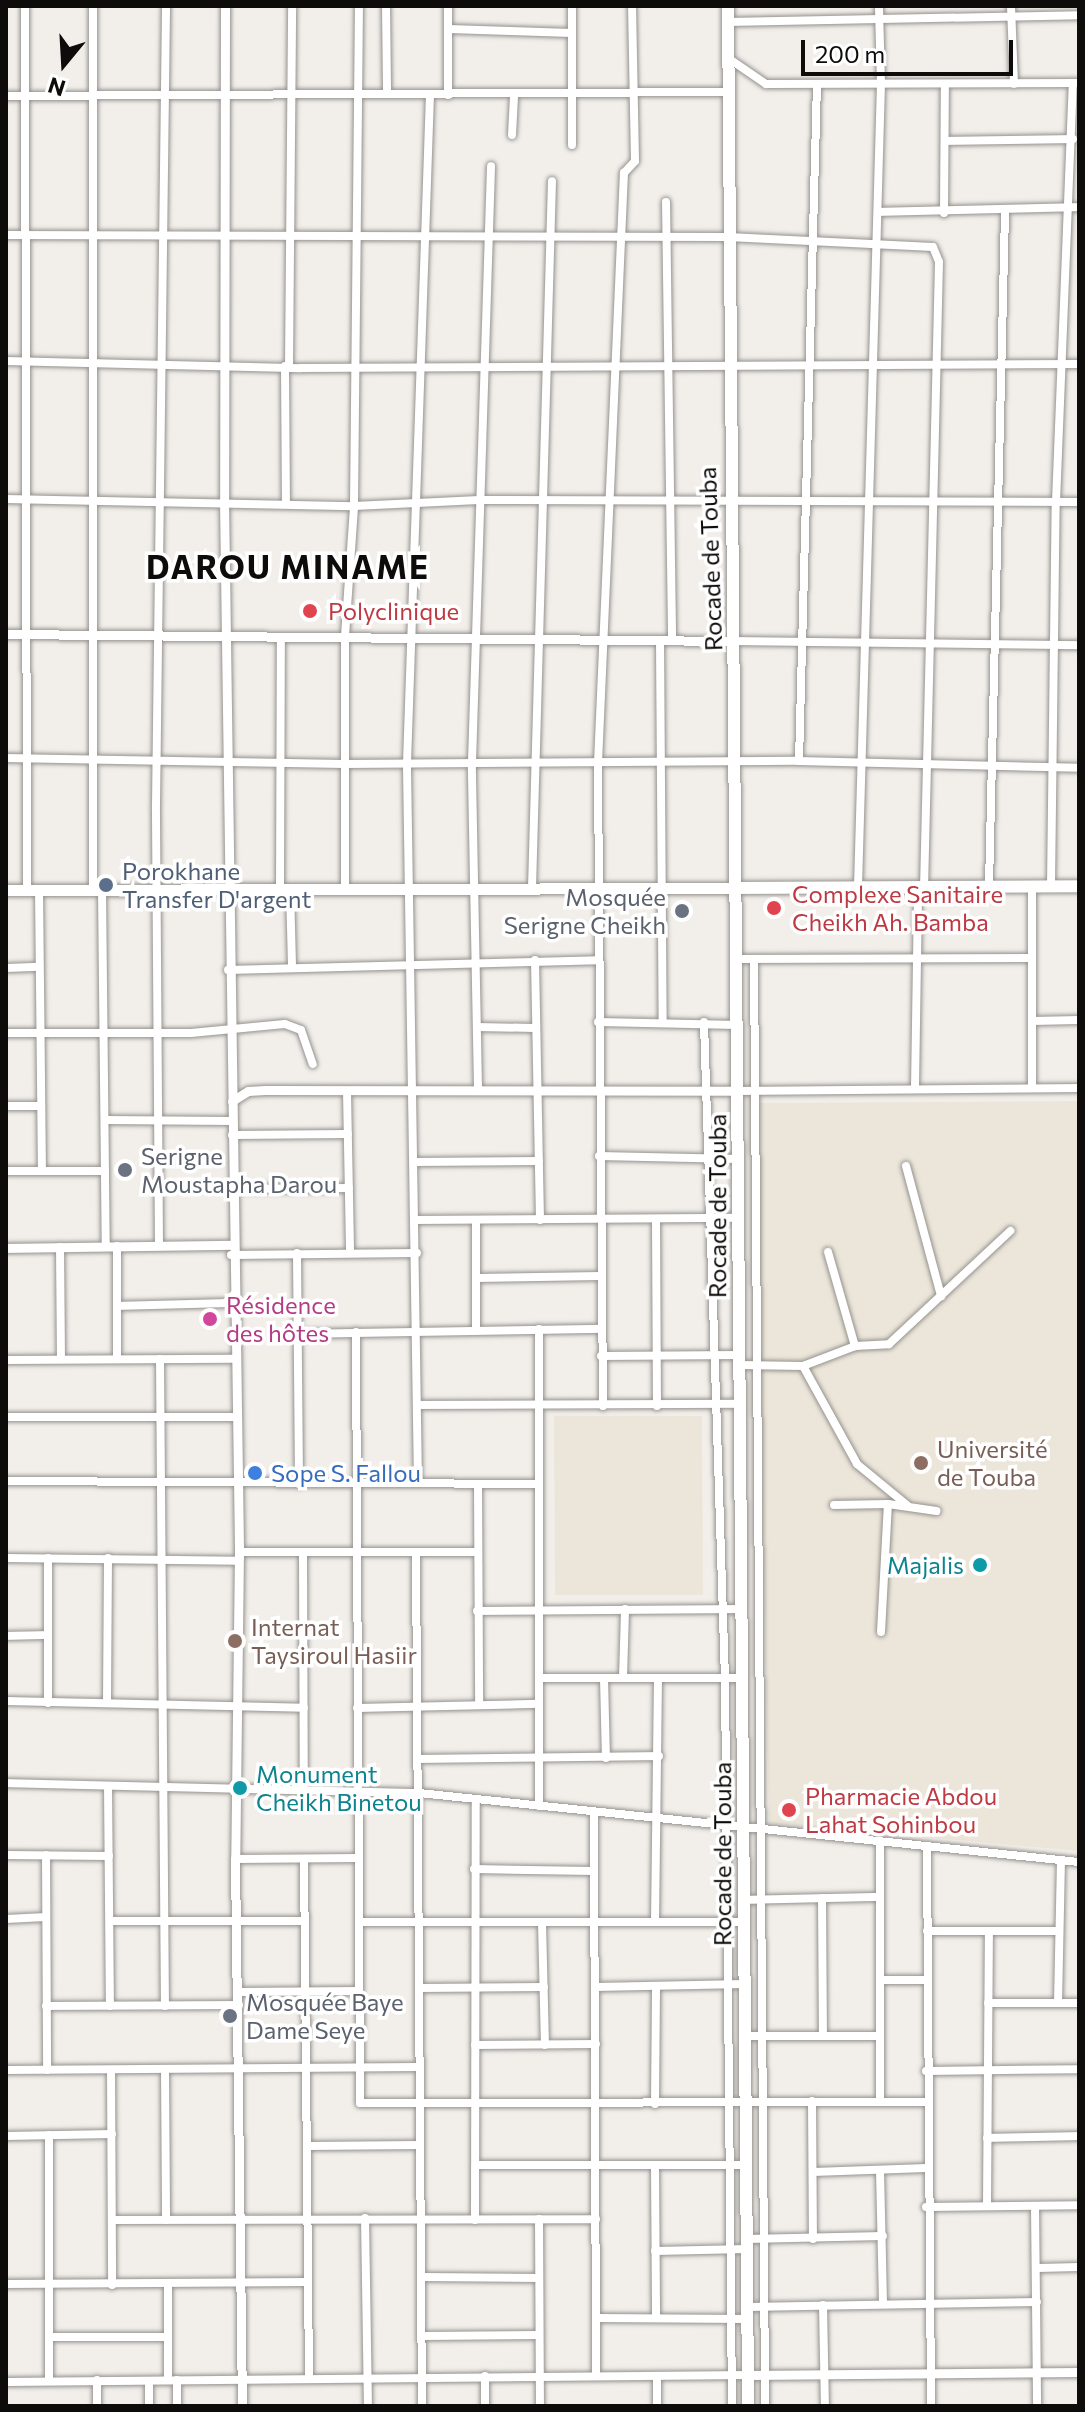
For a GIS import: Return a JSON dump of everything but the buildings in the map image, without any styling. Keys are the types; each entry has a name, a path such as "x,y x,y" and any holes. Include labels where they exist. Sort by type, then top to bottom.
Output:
{"main road":[{"name":"Rocade de Touba","path":"728,6 729,503 735,641 738,888 748,2406"},
{"path":"6,890 1079,886"}],"street":[{"path":"25,6 26,758 39,967 42,1171"},
{"path":"93,6 94,761 105,1171 118,1306 117,1359"},
{"path":"159,1245 156,763 166,6"},
{"path":"225,6 224,500 231,1250 237,1417 235,1859 242,2218 242,2406"},
{"path":"286,504 292,6"},
{"path":"345,889 345,636 354,506 359,6"},
{"path":"386,6 387,94"},
{"path":"448,6 448,95"},
{"path":"572,6 572,145"},
{"path":"603,1406 597,1088 598,763 607,639 620,238 624,173 635,161 632,6"},
{"path":"858,887 859,762 866,642 867,501 878,212 879,6"},
{"path":"948,6 948,18"},
{"path":"1011,6 1014,84"},
{"path":"727,22 1011,17 1076,12"},
{"path":"449,29 572,33"},
{"path":"726,56 763,83 1076,83 1074,207 1061,364 1056,502 1057,645 1051,886"},
{"path":"799,761 803,502 817,84"},
{"path":"944,213 945,85"},
{"path":"6,96 360,93 634,97 726,92"},
{"path":"418,1483 417,1220 407,763 430,95"},
{"path":"512,135 514,96"},
{"path":"945,141 1073,139"},
{"path":"478,1088 472,762 491,166"},
{"path":"532,888 552,181"},
{"path":"666,202 670,237 672,365 672,641"},
{"path":"878,212 944,213 1074,207"},
{"path":"989,886 1005,211"},
{"path":"6,235 728,237 876,240 937,250 915,1087"},
{"path":"6,361 421,367 618,363 1079,364"},
{"path":"6,499 158,498 354,506 479,500 672,505 867,501 1079,502"},
{"path":"6,634 929,641 1079,645"},
{"path":"281,637 280,764 285,889 292,965"},
{"path":"660,640 657,754 663,763 663,1022"},
{"path":"6,758 227,764 799,761 1079,768"},
{"path":"1032,886 1032,1087"},
{"path":"737,959 1032,958"},
{"path":"754,959 765,2406"},
{"path":"535,960 540,1220"},
{"path":"228,970 292,965 598,960"},
{"path":"6,968 39,967"},
{"path":"1032,1021 1079,1020"},
{"path":"598,1022 738,1025"},
{"path":"704,1022 713,1405 725,1678 732,2406"},
{"path":"6,1033 157,1033 294,1026 301,1030 313,1064"},
{"path":"477,1027 535,1028"},
{"path":"232,1101 248,1091 536,1087 739,1091 915,1087 1079,1088"},
{"path":"347,1092 350,1253"},
{"path":"6,1106 40,1106"},
{"path":"106,1120 232,1121"},
{"path":"232,1135 348,1134"},
{"path":"599,1156 739,1159"},
{"path":"415,1162 539,1161"},
{"path":"906,1166 941,1296"},
{"path":"6,1171 105,1171"},
{"path":"232,1189 349,1188"},
{"path":"417,1220 739,1218"},
{"path":"656,1219 657,1406"},
{"path":"476,1221 476,1330"},
{"path":"601,1356 712,1354 757,1366 803,1366 855,1346 895,1340 1010,1231"},
{"path":"6,1248 159,1245 297,1253 417,1253"},
{"path":"60,1247 61,1358"},
{"path":"828,1252 855,1346"},
{"path":"297,1253 299,1484"},
{"path":"477,1278 600,1276"},
{"path":"118,1306 234,1303"},
{"path":"539,1329 539,1806"},
{"path":"300,1334 601,1329"},
{"path":"356,1332 358,2069 361,2104 475,2107 746,2101 926,2102"},
{"path":"160,1359 159,1559 165,2006"},
{"path":"6,1360 234,1359"},
{"path":"803,1366 857,1464 907,1505"},
{"path":"417,1405 741,1404"},
{"path":"6,1417 237,1417"},
{"path":"6,1481 539,1484"},
{"path":"478,1484 479,1705"},
{"path":"881,1632 888,1504"},
{"path":"834,1505 907,1505 936,1511"},
{"path":"6,1558 159,1559 478,1552"},
{"path":"416,1553 422,2406"},
{"path":"303,1554 304,1787"},
{"path":"48,1558 48,1703"},
{"path":"107,1702 108,1558"},
{"path":"623,1678 625,1609"},
{"path":"477,1611 742,1609"},
{"path":"6,1636 48,1635"},
{"path":"539,1678 742,1678"},
{"path":"604,1678 606,1758"},
{"path":"655,1922 658,1678"},
{"path":"6,1701 161,1702 304,1708"},
{"path":"357,1708 539,1704"},
{"path":"419,1759 659,1756"},
{"path":"6,1783 304,1787 419,1793 1079,1862"},
{"path":"108,1786 110,2006"},
{"path":"475,2220 476,1799"},
{"path":"594,1812 596,2376"},
{"path":"880,1843 880,2101"},
{"path":"927,1847 926,2207 931,2406"},
{"path":"6,1855 109,1856"},
{"path":"46,1855 47,2070"},
{"path":"235,1859 358,1858"},
{"path":"304,1859 309,2379"},
{"path":"1058,2003 1061,1860"},
{"path":"474,1869 594,1871"},
{"path":"744,1900 880,1897"},
{"path":"822,1898 823,2036"},
{"path":"6,1919 46,1917"},
{"path":"110,1921 305,1921"},
{"path":"359,1922 745,1922"},
{"path":"542,1923 545,2045"},
{"path":"927,1931 1059,1931"},
{"path":"987,2206 989,1931"},
{"path":"880,1980 926,1980"},
{"path":"595,1987 745,1984"},
{"path":"655,2104 656,1986"},
{"path":"420,1988 544,1987"},
{"path":"239,1992 358,1991"},
{"path":"988,2003 1079,2003"},
{"path":"46,2006 239,2005"},
{"path":"745,2036 880,2036"},
{"path":"475,2045 596,2044"},
{"path":"6,2070 420,2067"},
{"path":"165,2069 166,2220"},
{"path":"926,2071 1079,2069"},
{"path":"111,2070 112,2285"},
{"path":"812,2101 813,2239"},
{"path":"6,2136 112,2134"},
{"path":"49,2135 49,2381"},
{"path":"987,2138 1079,2136"},
{"path":"307,2146 420,2145"},
{"path":"476,2165 746,2165"},
{"path":"655,2166 656,2318"},
{"path":"813,2172 926,2168"},
{"path":"880,2170 883,2304"},
{"path":"926,2207 1079,2205"},
{"path":"1035,2206 1037,2406"},
{"path":"365,2218 368,2406"},
{"path":"539,2219 540,2406"},
{"path":"112,2220 596,2219"},
{"path":"655,2251 730,2250 762,2239 883,2236"},
{"path":"1038,2268 1079,2267"},
{"path":"422,2277 539,2278"},
{"path":"6,2284 307,2282"},
{"path":"168,2285 168,2337 177,2406"},
{"path":"596,2318 731,2318 763,2306 1037,2302"},
{"path":"823,2305 825,2406"},
{"path":"423,2336 539,2335"},
{"path":"49,2337 168,2337"},
{"path":"6,2382 1079,2372"},
{"path":"485,2376 485,2406"},
{"path":"657,2376 657,2406"},
{"path":"97,2380 97,2406"},
{"path":"149,2381 149,2406"}],"shaded area":[{"name":"Université de Touba","path":"1079,1101 1079,1851 769,1823 756,1103"},
{"path":"554,1416 702,1416 703,1595 555,1595"}],"place":[{"name":"Polyclinique","path":"310,611"},
{"name":"Porokhane Transfer D'argent","path":"106,885"},
{"name":"Complexe Sanitaire Cheikh Ah. Bamba","path":"774,908"},
{"name":"Mosquée Serigne Cheikh","path":"682,911"},
{"name":"Serigne Moustapha Darou","path":"125,1170"},
{"name":"Résidence des hôtes","path":"210,1319"},
{"name":"Université de Touba","path":"921,1463"},
{"name":"Sope S. Fallou","path":"255,1473"},
{"name":"Majalis","path":"980,1565"},
{"name":"Internat Taysiroul Hasiir","path":"235,1641"},
{"name":"Monument Cheikh Binetou","path":"240,1788"},
{"name":"Pharmacie Abdou Lahat Sohinbou","path":"789,1810"},
{"name":"Mosquée Baye Dame Seye","path":"230,2016"}],"district":[{"name":"DAROU MINAME","path":"288,566"}]}
